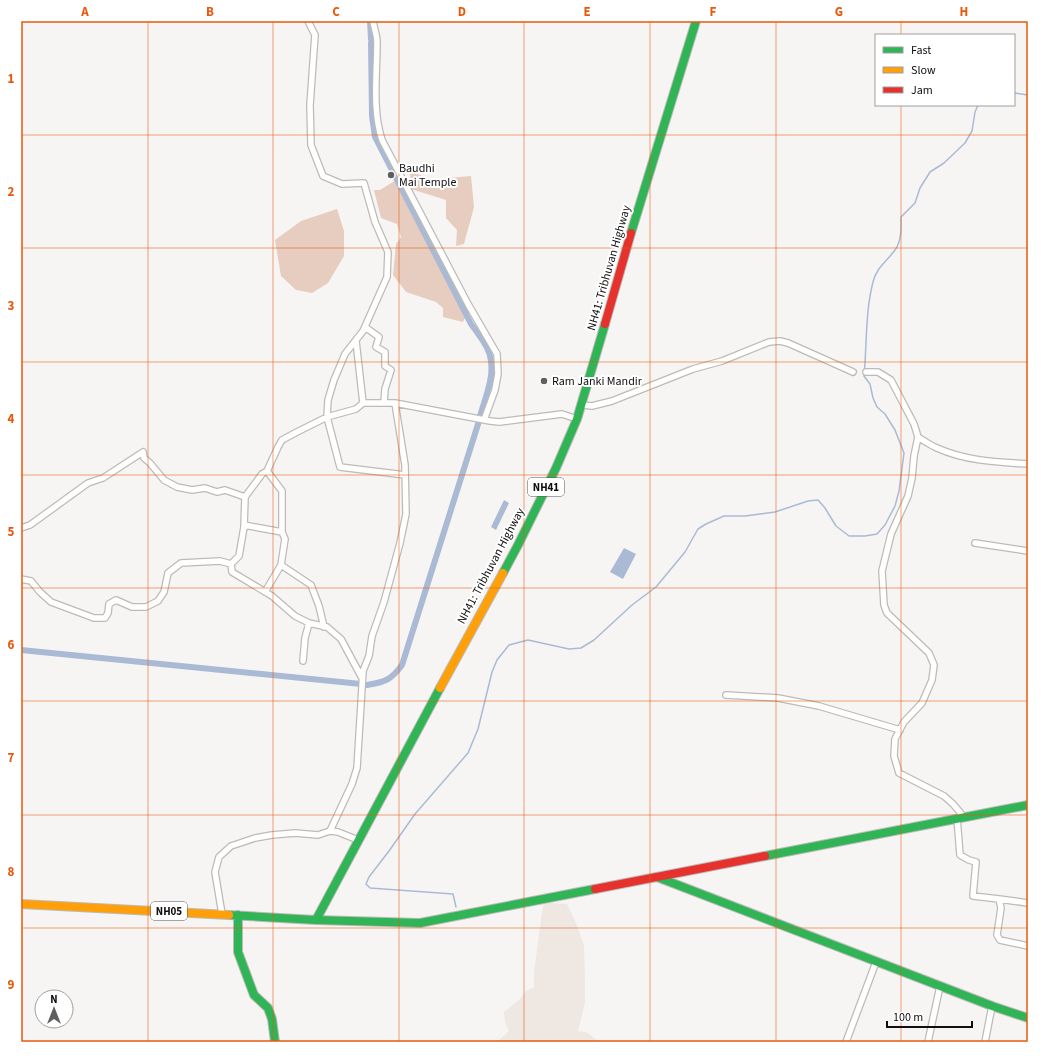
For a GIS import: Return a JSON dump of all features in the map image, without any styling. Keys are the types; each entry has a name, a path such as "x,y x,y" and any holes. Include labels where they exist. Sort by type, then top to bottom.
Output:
{"main road":[{"name":"NH41: Tribhuvan Highway","path":"316,920 473,625 518,545 556,468 582,405 696,21"},
{"name":"NH05","path":"21,904 316,920 420,923 1028,805"},
{"path":"655,877 992,1006 1028,1018"},
{"path":"238,915 238,952 254,995 268,1008 272,1019 275,1042"}],"street":[{"path":"308,21 315,35 310,105 311,145 323,176 342,184 364,183 375,222 388,252 387,277 365,328 345,354 334,380 328,400 327,418 340,467 405,475"},
{"path":"373,21 377,40 377,125 382,140 468,304 497,354 498,374 495,390 484,420"},
{"path":"365,328 379,337 376,347 385,352 385,366 391,370 385,389 384,403"},
{"path":"582,405 592,406 612,401 693,369 722,361 769,342 780,340 853,372"},
{"path":"356,341 363,403"},
{"path":"866,372 878,372 891,380 914,424 918,437 908,496 891,534 884,559 882,571 884,605 887,613 929,653 934,665 932,680 922,703 904,722 895,739 894,756 899,773 944,796 953,804 961,818 960,855 976,862 973,896 1028,903"},
{"path":"231,564 239,556 244,525 245,497 262,474 267,471 278,446 282,440 327,418 356,409 363,403 395,403 499,422 562,414 577,418"},
{"path":"330,831 352,784 357,768 362,678 369,656 372,636 384,602 406,514 405,475 401,435 395,403"},
{"path":"918,437 936,448 958,456 981,461 1028,464"},
{"path":"21,528 30,525 42,517 88,483 103,478 143,452 144,458 164,480 177,487 192,490 205,488 217,492 224,490 245,497"},
{"path":"265,592 281,565 285,539 282,532 282,491 267,471"},
{"path":"244,525 282,532"},
{"path":"975,543 1028,551"},
{"path":"21,579 30,582 51,602 94,618 105,618 108,613 109,604 116,600 132,606 146,606 158,601 164,592 168,573 181,563 220,561 231,564"},
{"path":"231,564 232,572 272,596 295,616 309,623 324,627 341,639 362,678"},
{"path":"281,565 311,585 319,606 324,627"},
{"path":"303,661 305,638 309,623"},
{"path":"726,696 778,698 819,706 900,730"},
{"path":"222,914 216,872 219,857 231,846 255,838 272,835 295,833 318,835 330,831 338,832 358,840"},
{"path":"999,900 1001,908 997,935 1000,940 1028,946"},
{"path":"846,1042 876,962"},
{"path":"928,1042 940,986"},
{"path":"985,1042 992,1006"}],"shaded area":[{"path":"410,171 427,178 438,179 471,176 474,207 464,244 456,246 457,230 446,218 446,200 411,189"},
{"path":"398,179 468,312 463,322 443,317 443,308 436,302 406,292 393,275 396,244 401,237 397,224 381,218 374,190 380,190"},
{"path":"337,209 344,231 344,256 328,283 312,293 296,290 281,276 275,240 301,221"},
{"path":"549,903 567,904 584,945 585,1003 578,1031 586,1032 597,1040 597,1042 497,1042 509,1031 505,1022 504,1012 519,1000 526,991 534,987 534,972 543,905"}],"water":[{"path":"504,500 509,503 496,530 491,527"},
{"path":"624,548 636,554 623,579 610,572"}],"waterway":[{"path":"370,21 371,39"},
{"path":"371,43 372,116 375,137 471,324 484,342 490,356 490,382 480,416"},
{"path":"1015,93 1028,95"},
{"path":"456,907 453,894 370,888 366,884 369,877 415,814 468,753 478,729 492,672 497,660 509,645 528,640 569,649 581,648 594,640 632,605 656,587 685,552 698,529 724,516 745,516 775,512 808,501 818,500 825,508 836,526 849,536 877,534 885,525 895,506 899,491 904,453 895,430 885,414 877,407 873,398 870,384 864,376 867,317 870,294 877,272 899,243 901,217 915,203 920,188 930,172 944,163 965,143 972,131 975,112 978,106"},
{"path":"367,685 387,680 402,665 479,421"},
{"path":"21,650 361,684"}],"traffic: fast":[{"path":"631,233 696,21"},
{"path":"503,573 556,468 577,419 605,324"},
{"path":"229,915 316,920 440,688"},
{"path":"765,856 1028,805"},
{"path":"657,877 992,1006 1028,1018"},
{"path":"316,920 420,923 595,889"},
{"path":"238,915 238,952 254,995 268,1008 272,1019 275,1042"}],"traffic: slow":[{"path":"440,688 503,573"},
{"path":"21,904 229,915"}],"traffic: jam":[{"path":"605,324 631,233"},
{"path":"595,889 765,856"}],"place":[{"name":"Baudhi Mai Temple","path":"391,175"},
{"name":"Ram Janki Mandir","path":"544,381"}]}
